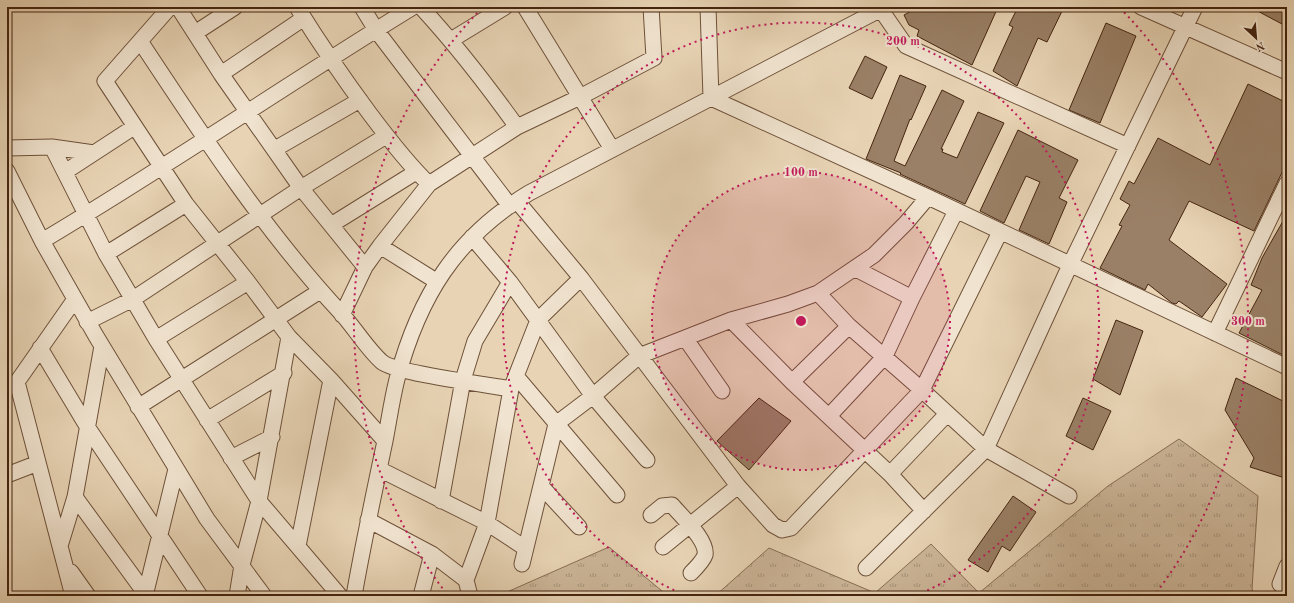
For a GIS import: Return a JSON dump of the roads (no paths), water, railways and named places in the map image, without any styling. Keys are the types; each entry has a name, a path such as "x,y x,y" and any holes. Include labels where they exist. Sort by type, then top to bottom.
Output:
{"street":[{"path":"170,7 105,81 134,128 186,204 248,282 289,338 331,380 385,440"},
{"path":"178,7 221,74 301,188 365,267"},
{"path":"195,33 235,7"},
{"path":"362,7 376,30 472,155 581,278 738,486 773,526 782,530 791,528 922,390 1000,232"},
{"path":"42,241 161,168 329,58 413,7"},
{"path":"421,7 451,40 484,81 517,126"},
{"path":"451,40 505,7"},
{"path":"525,7 612,149"},
{"path":"342,315 365,267 429,184 517,126 580,97 654,58 651,7"},
{"path":"708,7 711,98"},
{"path":"1142,7 1185,28 1287,72"},
{"path":"866,568 986,449 1070,265 1195,7"},
{"path":"354,596 368,520 400,369 412,332 436,281 452,258 472,237 513,203 612,149 881,8 906,46 1128,146"},
{"path":"221,74 300,12 329,58 386,136 416,172 429,184"},
{"path":"140,41 205,140 260,216 320,291 382,362 400,369 463,380 514,382 556,424 617,495"},
{"path":"711,98 928,197 1287,367"},
{"path":"275,149 360,100"},
{"path":"65,172 134,128"},
{"path":"87,322 133,299 301,188 386,136"},
{"path":"7,148 52,147 94,153"},
{"path":"52,147 106,254 156,339 231,458 259,501 340,596"},
{"path":"7,171 42,241 87,322 207,519 264,596"},
{"path":"331,225 416,172"},
{"path":"1215,333 1287,182"},
{"path":"522,564 542,487 556,424 593,396 639,356 731,320 788,304 818,293 856,269 874,255 906,223 928,197"},
{"path":"106,254 186,204"},
{"path":"829,416 885,356 912,298 956,211"},
{"path":"472,237 510,282 593,396 647,460"},
{"path":"380,246 436,281"},
{"path":"856,269 912,298"},
{"path":"470,596 466,580 487,523 514,382 538,320 581,278"},
{"path":"156,339 248,282"},
{"path":"440,501 463,380 475,341 510,282"},
{"path":"138,406 277,320 320,291"},
{"path":"818,293 849,326 885,356 986,449 1069,496"},
{"path":"73,596 67,567 60,547 16,382 75,299"},
{"path":"731,320 792,382 890,474 924,511"},
{"path":"792,382 849,326"},
{"path":"237,596 242,565 259,501 272,437 289,338"},
{"path":"685,338 722,391"},
{"path":"60,547 75,496 102,346"},
{"path":"40,348 88,428 196,593"},
{"path":"207,420 284,373"},
{"path":"298,546 331,380"},
{"path":"890,474 947,414"},
{"path":"231,458 272,437"},
{"path":"7,475 38,463"},
{"path":"145,594 176,469"},
{"path":"379,469 440,501 487,523 525,548"},
{"path":"663,547 738,486"},
{"path":"542,487 579,527"},
{"path":"75,496 145,594"},
{"path":"651,515 662,506 668,504 672,506 690,525 705,546 704,556 692,573"},
{"path":"368,520 432,554 466,580"},
{"path":"421,596 432,554"},
{"path":"1287,566 1280,584 1287,587"},
{"path":"67,567 88,596"}]}
